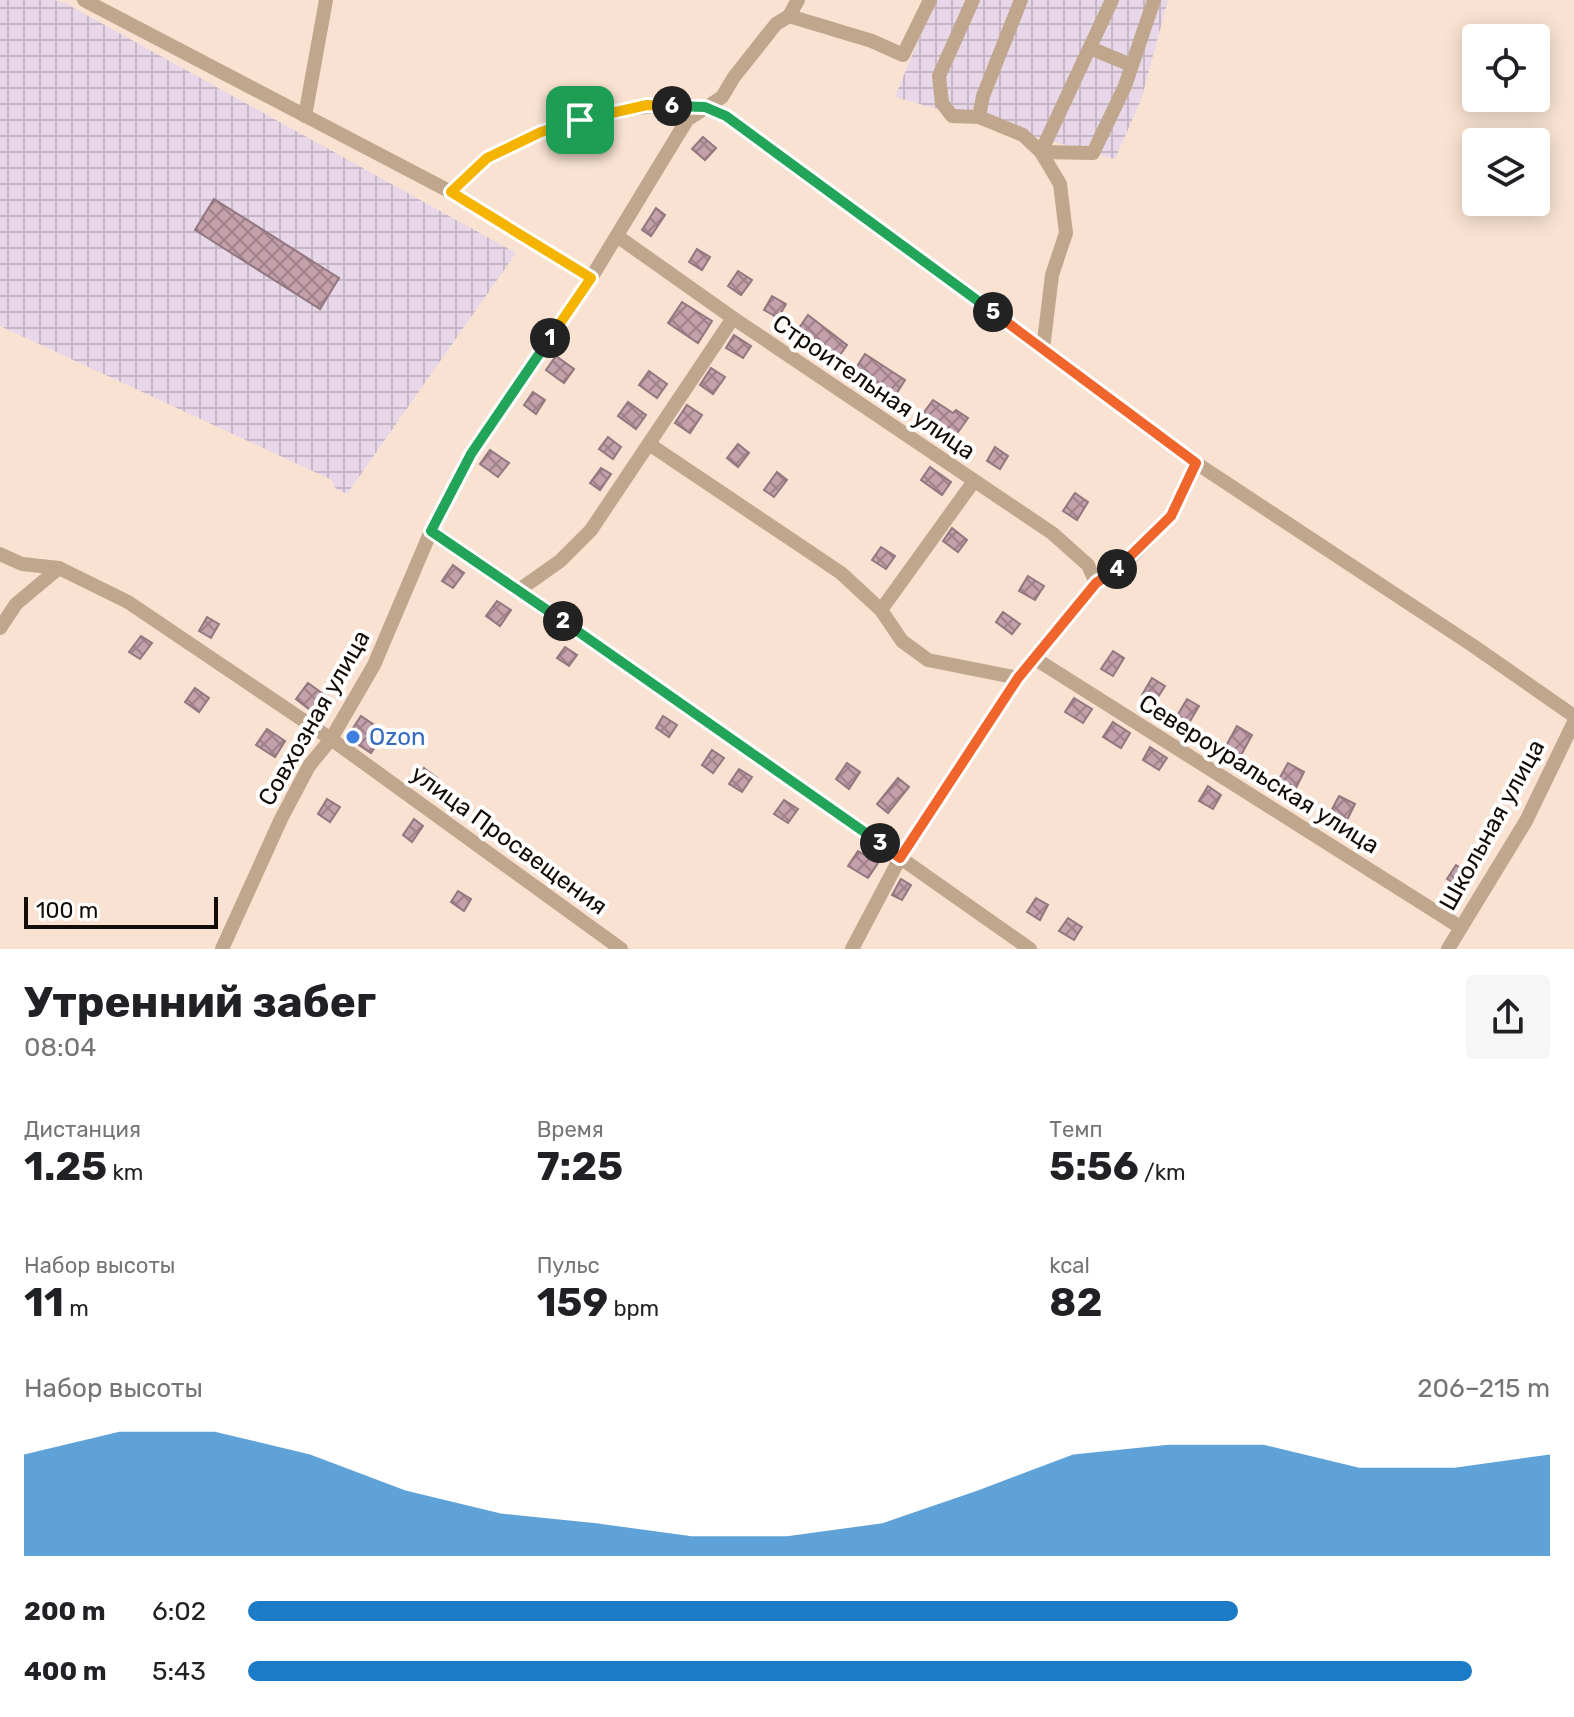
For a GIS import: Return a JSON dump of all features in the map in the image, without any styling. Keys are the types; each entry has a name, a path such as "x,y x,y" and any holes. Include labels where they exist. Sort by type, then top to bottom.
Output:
{"street":[{"path":"84,0 451,192 591,278"},
{"path":"305,116 326,0"},
{"name":"Совхозная улица","path":"222,949 281,819 309,766 331,739 374,665 431,531 471,454 591,278 687,120 722,97 734,77 776,24 789,16 798,0"},
{"path":"789,16 849,33 903,55 930,0"},
{"path":"973,0 939,76 942,103 952,116 979,117 1023,135 1041,152 1060,184 1066,233 1052,275 1043,349"},
{"path":"979,117 983,96 1021,0"},
{"path":"1041,152 1112,0"},
{"path":"1041,152 1093,153 1125,86 1154,0"},
{"path":"1090,48 1131,65"},
{"path":"451,192 487,158 541,132 647,105 705,107 726,116 1196,463 1472,645 1574,719"},
{"name":"Строительная улица","path":"617,236 1052,533 1088,565 1096,583"},
{"path":"519,590 560,561 591,530 733,318"},
{"path":"649,444 841,573 881,610 902,641 928,660 1018,678"},
{"path":"852,949 900,858 1018,678 1096,583 1125,564 1171,516 1196,463"},
{"path":"881,610 974,481"},
{"path":"431,531 1030,949"},
{"name":"улица Просвещения","path":"0,554 22,564 59,568 128,602 331,739 621,949"},
{"path":"0,628 16,604 59,568"},
{"name":"Североуральская улица","path":"1034,658 1460,927"},
{"name":"Школьная улица","path":"1448,949 1526,821 1574,719"}],"shaded area":[{"path":"0,0 54,0 65,3 516,253 347,494 335,488 332,480 0,326"},
{"path":"935,0 1168,0 1141,100 1115,159 895,97"}],"building":[{"path":"703,137 716,148 705,160 692,149"},
{"path":"214,199 339,278 320,309 195,230"},
{"path":"656,208 665,215 651,236 642,230"},
{"path":"697,249 710,257 702,270 689,262"},
{"path":"738,271 752,280 741,295 728,286"},
{"path":"772,296 786,304 778,318 764,310"},
{"path":"682,302 712,321 698,343 668,323"},
{"path":"808,315 847,345 838,358 797,331"},
{"path":"734,335 751,346 743,358 726,348"},
{"path":"865,354 905,380 893,399 854,371"},
{"path":"556,356 574,369 564,383 546,370"},
{"path":"711,368 725,377 713,394 700,385"},
{"path":"649,371 667,384 657,398 639,385"},
{"path":"533,392 545,400 536,414 524,405"},
{"path":"933,400 953,413 956,410 968,418 956,435 922,415"},
{"path":"628,402 646,415 636,429 618,416"},
{"path":"687,405 702,415 690,433 675,423"},
{"path":"608,437 621,447 613,459 599,449"},
{"path":"738,444 749,453 738,467 727,458"},
{"path":"995,447 1008,456 1000,469 987,461"},
{"path":"490,450 509,463 498,477 480,464"},
{"path":"930,467 951,482 942,495 921,480"},
{"path":"601,468 611,474 600,490 590,483"},
{"path":"777,472 787,480 774,497 764,490"},
{"path":"1075,493 1088,502 1077,520 1063,511"},
{"path":"952,528 967,540 958,552 943,541"},
{"path":"881,547 895,556 886,569 872,560"},
{"path":"453,565 464,573 453,588 442,581"},
{"path":"1028,576 1044,586 1035,600 1019,591"},
{"path":"497,601 511,610 500,626 486,616"},
{"path":"1003,612 1020,624 1012,634 996,622"},
{"path":"207,617 219,624 211,638 199,631"},
{"path":"141,636 152,643 140,659 129,652"},
{"path":"565,647 577,655 569,666 557,658"},
{"path":"1113,651 1124,658 1113,676 1101,669"},
{"path":"1152,678 1165,686 1154,703 1142,695"},
{"path":"308,683 326,696 314,713 296,699"},
{"path":"195,688 209,698 199,712 185,702"},
{"path":"1074,698 1092,709 1083,723 1065,712"},
{"path":"1187,699 1199,706 1189,723 1177,716"},
{"path":"361,716 385,732 371,753 347,737"},
{"path":"663,716 677,725 669,737 656,728"},
{"path":"1113,722 1130,733 1121,748 1103,737"},
{"path":"1237,726 1252,735 1241,755 1226,746"},
{"path":"267,729 285,741 275,757 256,745"},
{"path":"1150,747 1167,758 1159,770 1143,760"},
{"path":"712,750 724,758 713,773 702,765"},
{"path":"847,763 860,772 849,789 836,779"},
{"path":"1288,763 1304,772 1296,788 1279,779"},
{"path":"424,768 437,778 427,791 414,781"},
{"path":"739,769 752,777 742,792 729,784"},
{"path":"898,778 909,787 888,813 877,804"},
{"path":"1208,786 1221,795 1213,809 1199,801"},
{"path":"1339,796 1355,804 1347,820 1331,811"},
{"path":"327,799 340,807 330,822 318,814"},
{"path":"784,800 798,809 788,823 774,814"},
{"path":"414,819 423,826 412,842 403,835"},
{"path":"858,851 878,863 868,878 848,866"},
{"path":"1456,865 1473,875 1465,889 1447,879"},
{"path":"901,879 911,885 902,900 892,895"},
{"path":"458,891 471,899 464,911 451,902"},
{"path":"1036,898 1048,905 1040,920 1027,912"},
{"path":"1068,918 1082,927 1074,940 1059,931"}],"place":[{"name":"Ozon","path":"353,737"}],"route":[{"path":"647,105 705,107 726,116 1196,463 1171,516 1125,564 1096,583 1018,678 900,858 431,531 471,454 591,278 451,192 487,158 541,132 580,120 647,105"}]}
